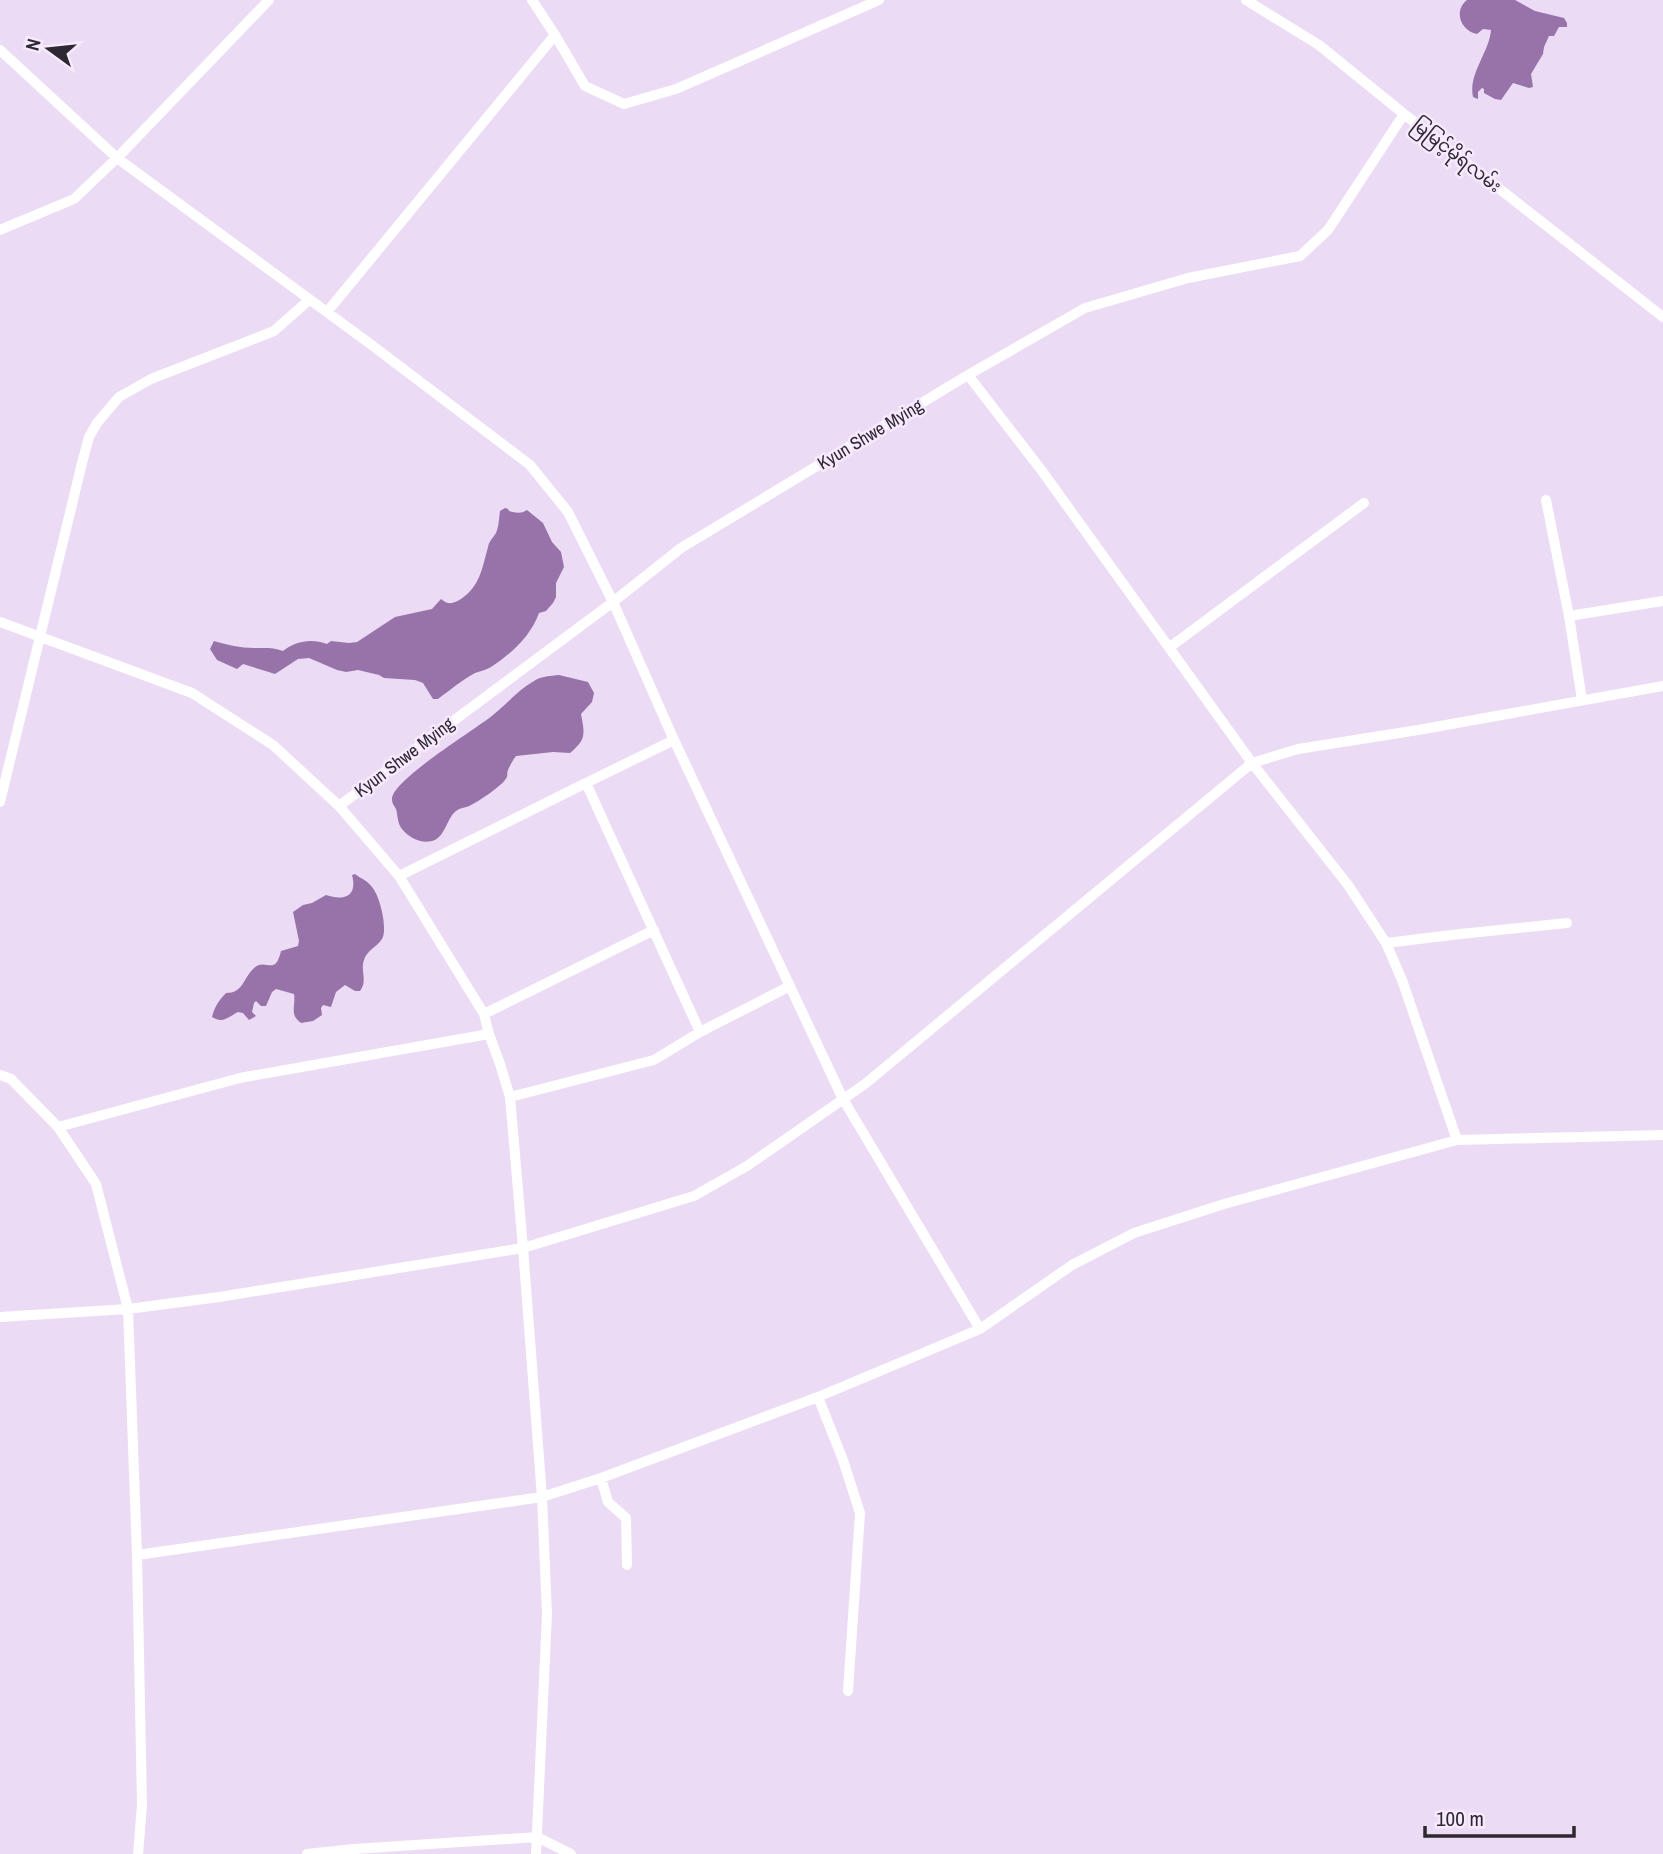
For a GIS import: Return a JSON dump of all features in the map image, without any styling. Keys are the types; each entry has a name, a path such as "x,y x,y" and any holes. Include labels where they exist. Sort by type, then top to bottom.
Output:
{"street":[{"path":"0,230 74,199 270,0"},
{"path":"532,0 585,86 624,104 676,89 879,0"},
{"name":"မြမြင့်မိုရ်လမ်း","path":"1245,0 1318,45 1663,317"},
{"path":"327,312 555,35"},
{"path":"0,50 117,158 530,465 568,512 613,602 674,740 844,1099 980,1329"},
{"name":"Kyun Shwe Mying","path":"339,806 613,602 681,548 1084,308 1188,278 1300,256 1328,230 1404,114"},
{"path":"0,802 82,463 89,437 97,423 120,397 150,379 274,331 309,300"},
{"path":"968,375 1042,471 1252,763 1348,885 1387,943 1457,1140"},
{"path":"1546,500 1582,700"},
{"path":"1170,647 1364,503"},
{"path":"1569,617 1663,601"},
{"path":"0,622 192,693 273,745 339,806 400,876 484,1014 510,1097 542,1497 547,1614 536,1854"},
{"path":"0,1317 128,1309 219,1297 523,1248 694,1196 747,1166 865,1084 1252,763 1298,749 1663,686"},
{"path":"400,876 674,740"},
{"path":"586,783 700,1032"},
{"path":"1387,943 1567,923"},
{"path":"484,1014 654,930"},
{"path":"510,1097 654,1060 700,1032 790,986"},
{"path":"58,1127 240,1078 489,1034"},
{"path":"0,1075 11,1079 58,1127 96,1184 128,1309 142,1805 138,1854"},
{"path":"137,1555 542,1497 601,1478 818,1397 980,1329 1072,1265 1135,1233 1224,1204 1457,1140 1663,1135"},
{"path":"818,1397 843,1460 860,1514 848,1691"},
{"path":"601,1478 608,1502 626,1518 627,1565"},
{"path":"307,1854 537,1837 570,1854"}],"shaded area":[{"path":"1467,0 1515,0 1535,11 1564,18 1567,27 1559,27 1554,36 1549,36 1543,54 1531,74 1533,87 1513,83 1501,100 1484,93 1482,88 1478,92 1478,99 1473,97 1473,80 1491,30 1483,29 1477,34 1463,25 1460,10"},
{"path":"505,508 516,513 527,510 543,523 552,542 561,552 564,567 556,583 556,597 546,611 539,613 526,637 513,650 491,667 470,676 438,699 433,699 423,683 415,680 384,678 358,670 346,672 309,658 298,659 275,674 243,664 237,669 217,660 210,649 214,641 239,647 283,651 304,642 357,642 395,617 432,609 441,599 448,603 455,602 467,594 476,583 489,543 497,530 500,511"},
{"path":"559,675 588,682 594,693 592,702 581,714 583,736 575,748 570,753 516,756 503,783 479,801 456,811 442,834 435,840 421,841 405,832 399,824 392,799 405,780 493,715 528,685 540,678"},
{"path":"355,874 375,891 384,928 382,939 364,960 360,991 345,985 336,992 331,1007 323,1005 322,1015 313,1021 301,1023 297,1020 294,1013 294,994 276,989 266,1006 261,1006 256,1001 254,1003 252,1012 256,1016 249,1020 243,1013 238,1012 222,1020 212,1017 223,996 236,991 253,969 262,965 273,965 279,959 281,951 298,946 293,912 326,895 338,898 348,896 353,888 352,875"}]}
